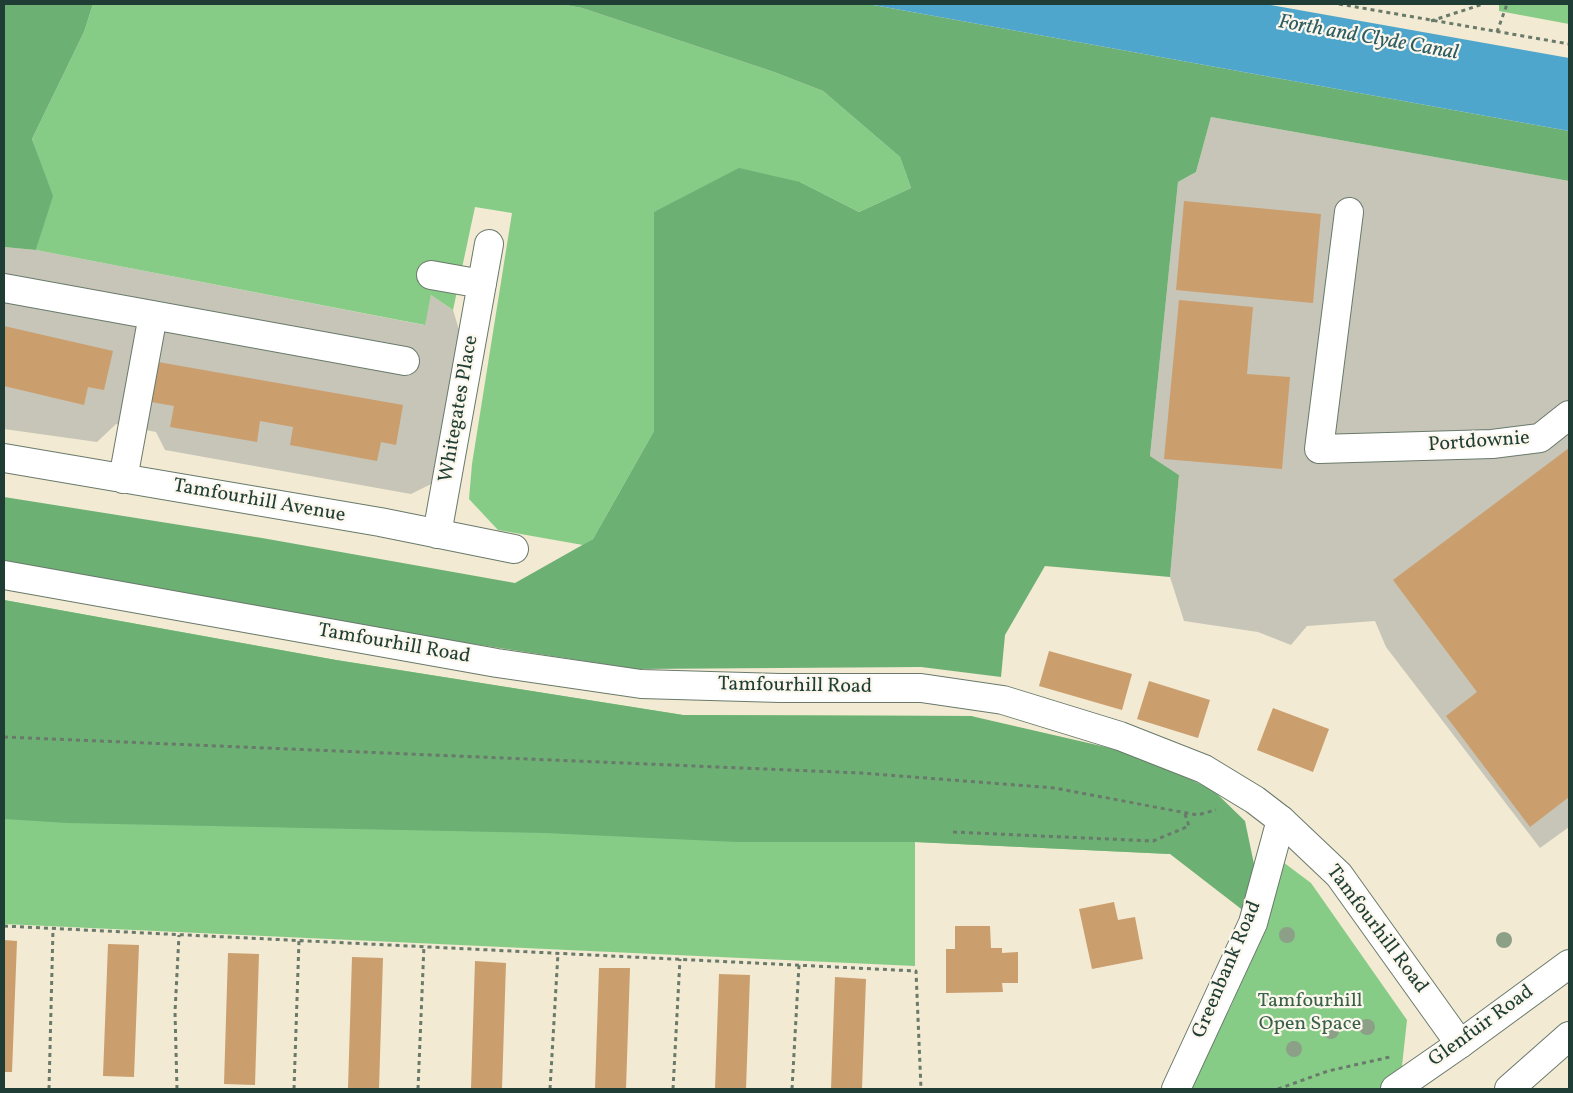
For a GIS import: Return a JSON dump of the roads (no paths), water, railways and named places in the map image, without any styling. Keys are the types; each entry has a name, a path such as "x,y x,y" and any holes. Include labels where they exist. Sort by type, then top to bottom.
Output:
{"main road":[{"name":"Portdownie","path":"1349,212 1319,449 1381,449 1492,444 1540,438 1569,415"},
{"name":"Whitegates Place","path":"437,534 489,244"},
{"path":"431,275 482,284"},
{"path":"4,288 405,361"},
{"path":"123,479 153,315"},
{"name":"Tamfourhill Avenue","path":"4,458 380,522 514,549"},
{"name":"Tamfourhill Road","path":"4,575 497,663 641,684 780,688 921,688 1003,700 1120,736 1204,769 1256,800 1281,820 1339,875 1460,1044"},
{"name":"Greenbank Road","path":"1176,1089 1253,923 1281,820"},
{"name":"Glenfuir Road","path":"1395,1089 1569,964"},
{"path":"1509,1089 1569,1036"}],"water":[{"name":"Forth and Clyde Canal","path":"868,4 1265,4 1569,58 1569,131"}],"park label":[{"name":"Tamfourhill Open Space","path":"1310,1014"}]}
